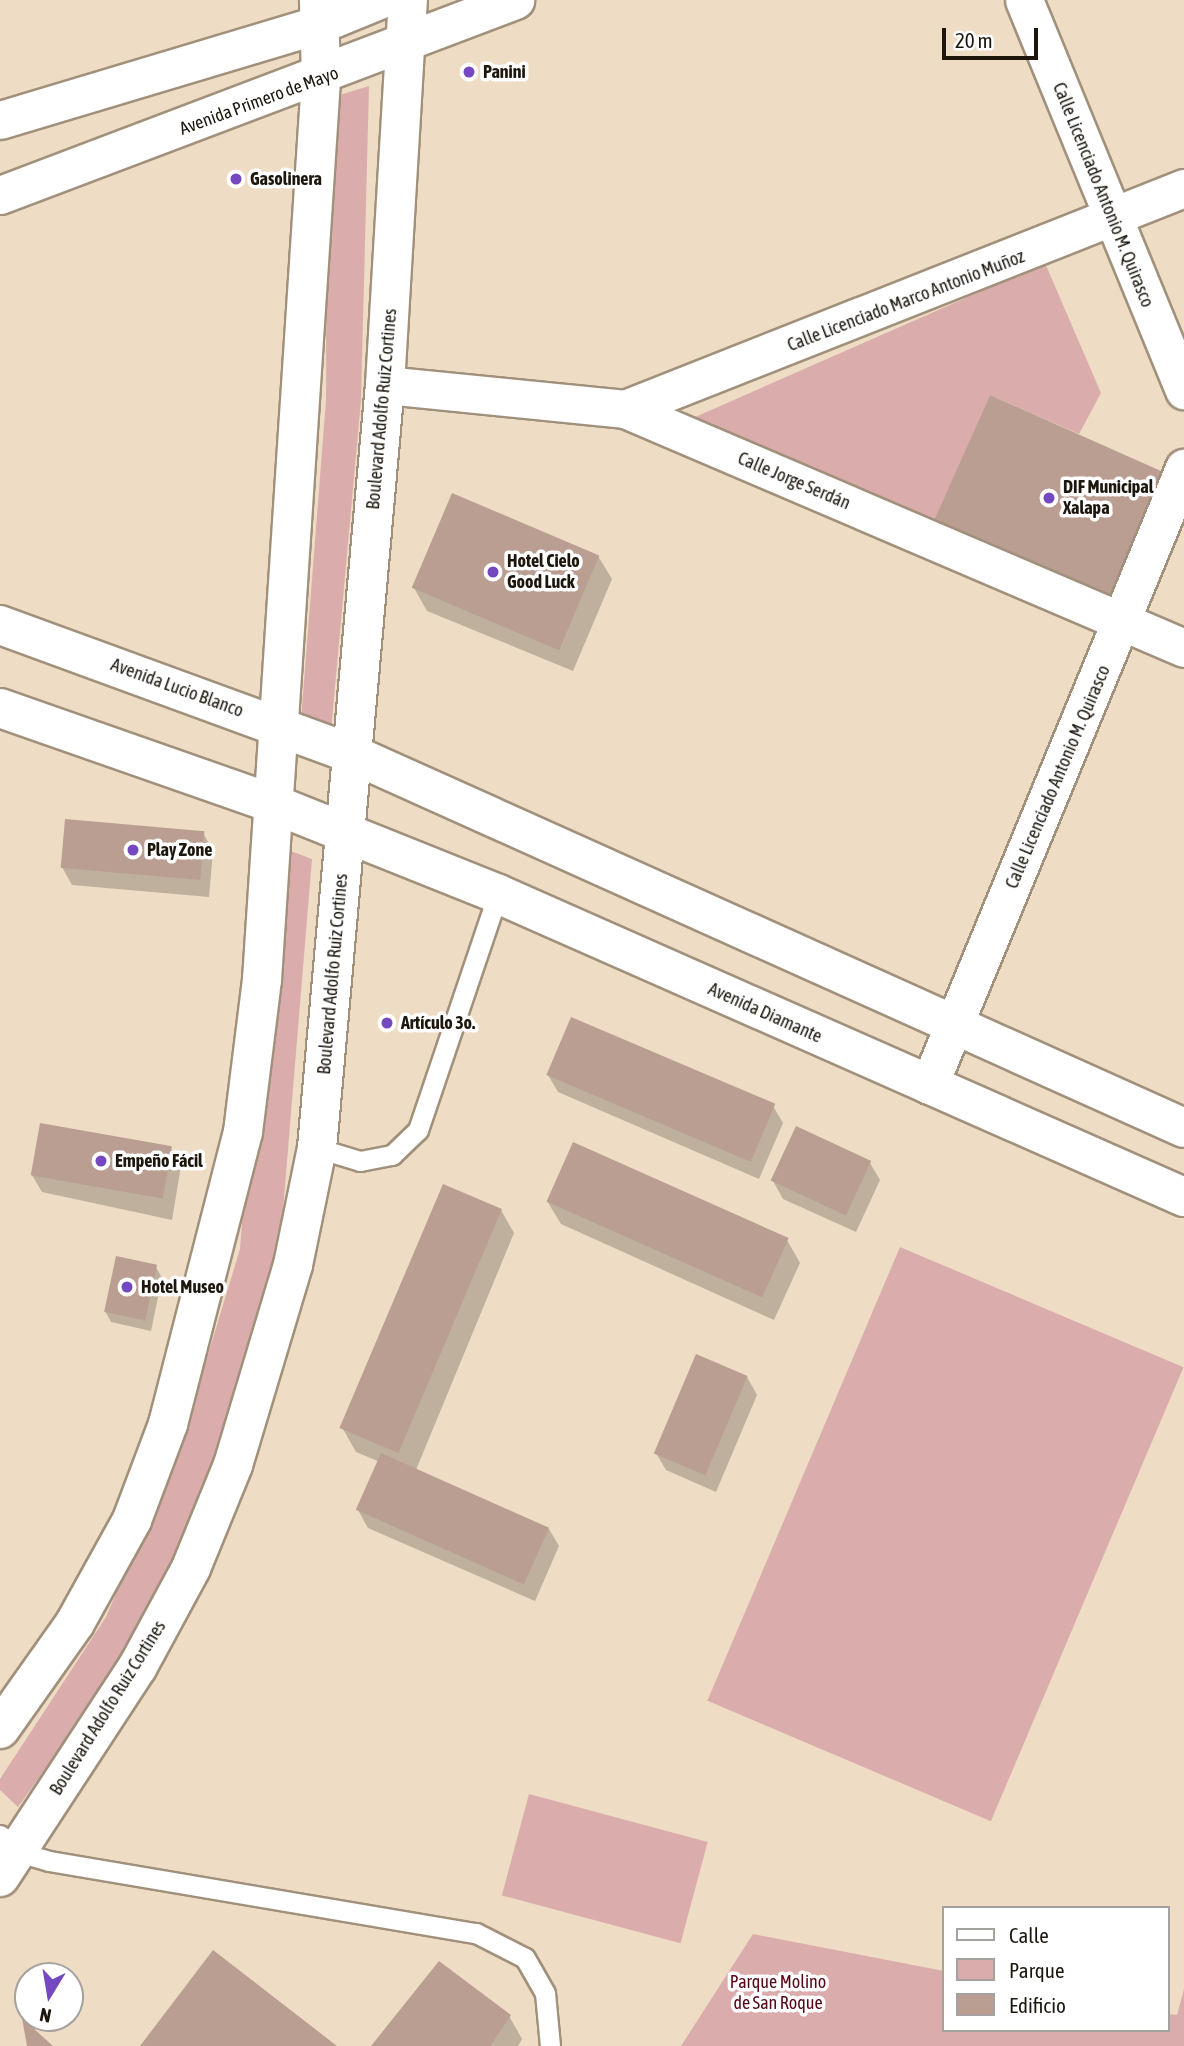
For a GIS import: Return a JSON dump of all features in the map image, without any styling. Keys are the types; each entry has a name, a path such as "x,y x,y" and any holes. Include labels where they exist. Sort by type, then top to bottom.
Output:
{"main road":[{"name":"Boulevard Adolfo Ruiz Cortines","path":"6,1855 137,1668 191,1568 237,1451 293,1265 317,1148 385,385 409,42 408,0"},
{"path":"0,1729 75,1623 132,1520 168,1424 243,1132 262,979 271,803 321,79 320,12"},
{"name":"Avenida Lucio Blanco","path":"0,625 352,754"},
{"path":"0,708 271,803 345,832"},
{"path":"352,754 952,1027 1184,1128"},
{"name":"Avenida Diamante","path":"345,832 498,894 1184,1197"}],"street":[{"path":"0,120 320,12 379,0"},
{"name":"Avenida Primero de Mayo","path":"0,195 321,79 515,0"},
{"name":"Calle Licenciado Antonio M. Quirasco","path":"1024,0 1112,221 1184,390"},
{"name":"Calle Licenciado Marco Antonio Muñoz","path":"625,409 1112,221 1184,188"},
{"name":"Calle Jorge Serdán","path":"385,385 625,409 1184,648"},
{"name":"Calle Licenciado Antonio M. Quirasco","path":"929,1085 1125,621 1184,468"}],"lane":[{"path":"317,1148 359,1161 392,1155 418,1130 498,894"},
{"path":"6,1855 476,1933 525,1958 545,1993 550,2046"}],"green space":[{"path":"369,86 361,400 331,731 301,720 326,400 327,99"},
{"path":"1045,263 1101,393 1079,434 990,395 933,525 677,425"},
{"path":"272,844 312,859 279,1258 220,1455 134,1644 18,1807 0,1790 0,1779 106,1617 183,1437 240,1249"},
{"path":"900,1247 1184,1367 991,1821 707,1701"},
{"path":"529,1794 708,1842 681,1943 502,1895"},
{"name":"Parque Molino de San Roque","path":"753,1934 942,1971 942,2032 1170,2032 1170,2014 1177,2015 1184,1989 1184,2046 681,2046"}],"building":[{"name":"DIF Municipal Xalapa","path":"990,395 1165,473 1108,603 932,525"},
{"path":"452,493 599,556 559,650 412,588"},
{"name":"Play Zone","path":"65,819 204,831 200,880 61,868"},
{"path":"571,1017 775,1104 751,1162 546,1075"},
{"name":"Empeño Fácil","path":"40,1123 172,1146 163,1198 31,1175"},
{"path":"796,1126 871,1161 846,1215 771,1180"},
{"path":"573,1142 789,1238 762,1297 547,1201"},
{"path":"443,1184 502,1209 398,1453 339,1428"},
{"path":"116,1256 157,1265 145,1320 104,1312"},
{"path":"696,1354 748,1376 705,1475 654,1453"},
{"path":"381,1453 549,1528 524,1584 356,1510"},
{"path":"213,1950 337,2046 140,2046"},
{"path":"439,1961 511,2015 490,2046 371,2046"},
{"path":"24,2032 38,2032 53,2046 27,2046"}],"place":[{"name":"Panini","path":"469,72"},
{"name":"Gasolinera","path":"236,179"},
{"name":"DIF Municipal Xalapa","path":"1049,498"},
{"name":"Hotel Cielo Good Luck","path":"493,572"},
{"name":"Play Zone","path":"133,850"},
{"name":"Artículo 3o.","path":"387,1023"},
{"name":"Empeño Fácil","path":"101,1161"},
{"name":"Hotel Museo","path":"127,1287"}]}
